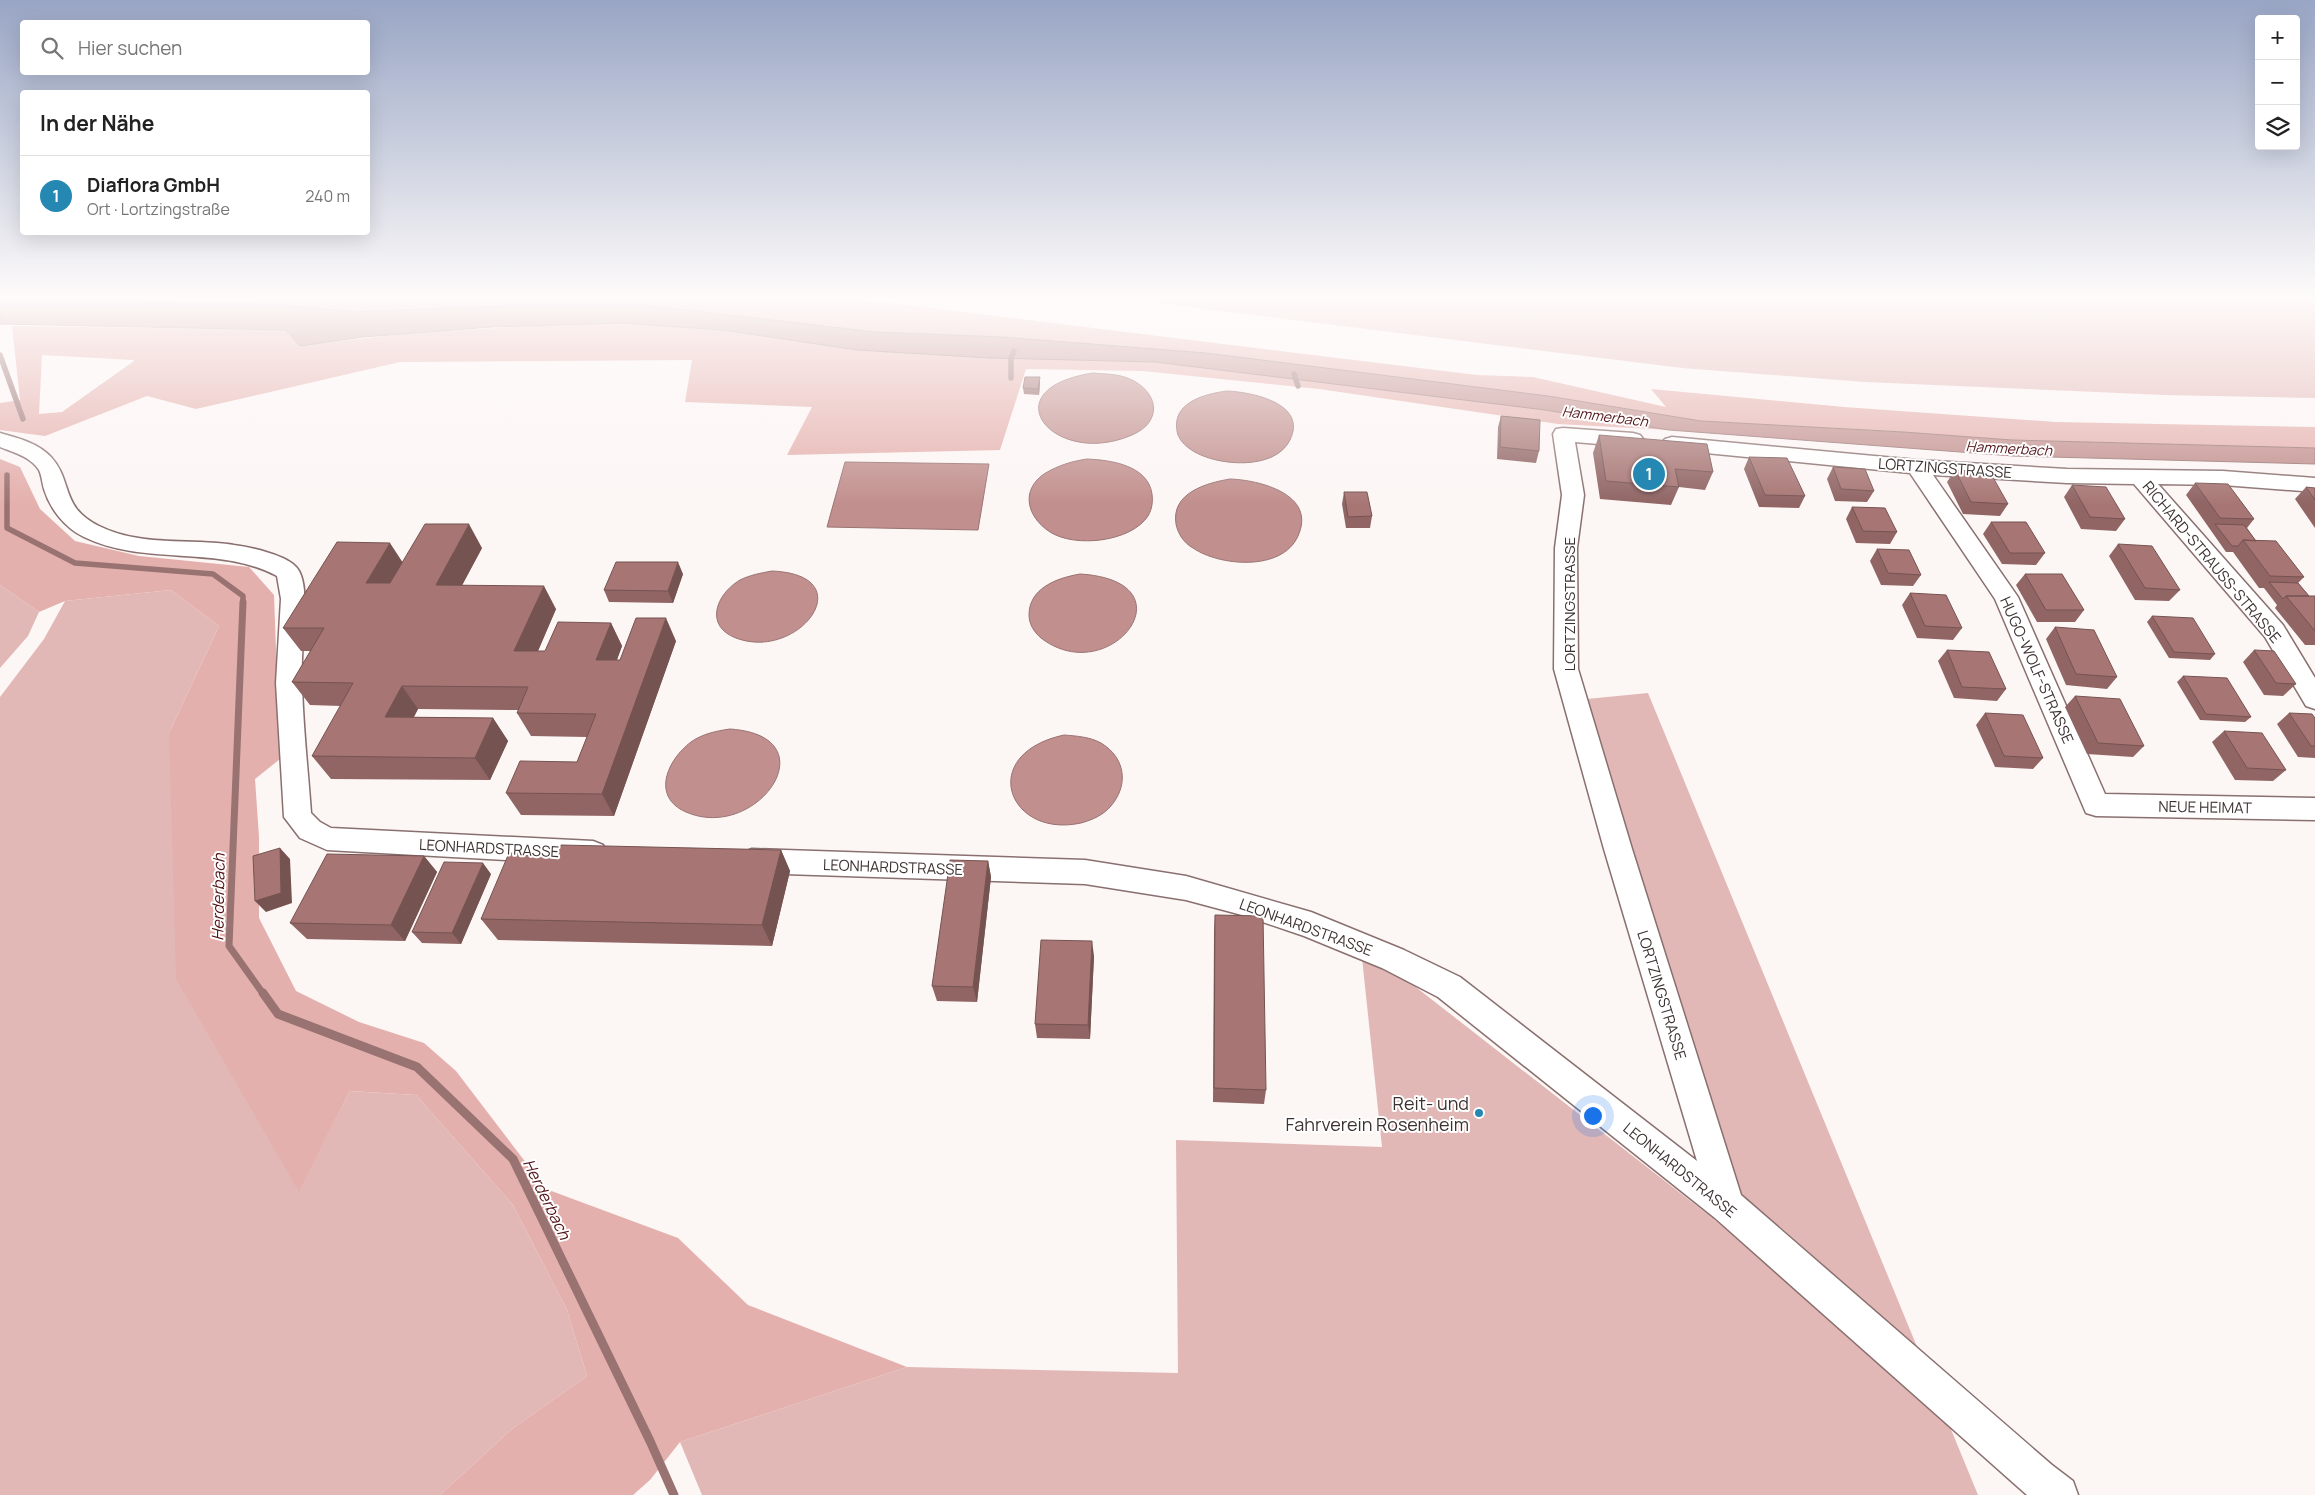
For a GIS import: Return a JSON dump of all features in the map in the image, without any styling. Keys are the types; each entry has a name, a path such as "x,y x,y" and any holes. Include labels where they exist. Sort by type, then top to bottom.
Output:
{"street":[{"name":"LORTZINGSTRASSE","path":"1727,1206 1618,849 1566,669 1566,548 1573,495 1563,434 1917,467 2067,476 2223,478 2315,485"},
{"name":"LEONHARDSTRASSE","path":"0,440 29,450 48,468 57,494 68,515 90,531 120,542 139,546 243,554 266,561 288,572 293,599 289,683 298,817 310,830 327,839 623,855"},
{"name":"HUGO-WOLF-STRASSE","path":"1917,467 2006,597 2096,805"},
{"name":"RICHARD-STRAUSS-STRASSE","path":"2139,476 2274,631 2315,699"},
{"name":"NEUE HEIMAT","path":"2096,805 2315,809"},
{"name":"LEONHARDSTRASSE","path":"722,860 1085,872 1186,888 1242,902 1311,925 1393,959 1449,987 1727,1206 2038,1479 2059,1495"}],"shaded area":[{"path":"16,366 41,366 39,414 62,412 127,366 384,366 196,409 147,396 45,436 0,430 0,403 20,400"},
{"path":"691,366 1186,366 1545,410 1669,430 1558,424 1319,389 1143,371 1026,369 1000,450 787,455 812,407 685,402"},
{"path":"1308,366 1402,366 1477,375 1533,377 1666,407 1651,389 1844,407 2056,422 2315,427 2315,448 2012,440 1701,421 1548,396"},
{"path":"1664,366 2315,366 2315,398 2165,395 1865,382"},
{"path":"0,459 20,467 40,509 75,541 139,556 249,567 274,595 280,759 255,779 259,837 259,918 296,991 359,1022 424,1043 456,1071 546,1189 678,1238 748,1305 907,1367 680,1442 650,1480 633,1495 440,1495 512,1429 587,1376 567,1310 513,1205 416,1095 350,1091 299,1192 176,979 169,733 219,626 171,590 65,601 39,612 0,585"},
{"path":"0,585 39,612 28,636 0,668"},
{"path":"171,590 219,626 169,733 299,1191 350,1091 416,1095 513,1205 567,1310 587,1376 512,1429 440,1495 0,1495 0,697 44,639 65,601"},
{"name":"Reit- und Fahrverein Rosenheim","path":"1648,693 1978,1495 702,1495 680,1442 907,1367 1178,1373 1176,1140 1382,1147 1362,958 1408,981 1747,1245 1587,699"}],"water":[{"name":"Hammerbach","path":"1186,366 1308,366 1548,396 1701,421 2012,440 2315,448 2315,464 2013,456 1669,430 1545,410"},
{"path":"1093,373 1126,377 1147,391 1154,407 1149,423 1132,435 1104,443 1078,442 1058,435 1044,423 1039,409 1044,394 1061,382"},
{"path":"1227,391 1262,397 1284,408 1291,417 1293,427 1290,440 1283,450 1272,457 1245,463 1216,460 1203,456 1185,445 1177,431 1177,421 1185,406 1200,397"},
{"path":"1087,459 1127,466 1143,476 1149,484 1152,503 1148,516 1140,525 1116,537 1088,541 1061,537 1041,525 1031,509 1029,500 1034,484 1041,476 1055,468"},
{"path":"845,462 989,464 978,530 827,527"},
{"path":"1230,479 1256,482 1269,486 1282,492 1292,500 1299,510 1302,522 1298,536 1290,548 1278,556 1265,560 1233,562 1204,554 1184,541 1176,524 1176,513 1179,504 1192,491 1211,483"},
{"path":"772,571 799,576 814,587 818,600 812,615 799,628 781,638 759,642 736,638 726,633 720,626 717,618 717,610 725,593 740,580 752,575"},
{"path":"1080,574 1114,581 1132,594 1136,611 1130,628 1114,643 1092,651 1067,651 1041,638 1036,633 1032,628 1029,618 1030,606 1039,591 1046,586 1062,578"},
{"path":"730,729 760,736 776,749 780,767 773,785 758,801 737,813 712,818 686,812 675,805 669,797 666,788 666,778 675,758 695,739 709,733"},
{"path":"1064,735 1092,739 1109,749 1116,756 1120,764 1122,781 1116,799 1101,815 1081,823 1056,825 1035,819 1020,807 1012,792 1011,775 1019,759 1036,745"}],"building":[{"path":"1025,377 1040,377 1038,389 1023,388"},
{"path":"1501,416 1540,420 1539,451 1500,447"},
{"path":"1599,435 1707,444 1713,472 1675,469 1679,487 1606,481"},
{"path":"1749,457 1787,458 1805,496 1765,495"},
{"path":"1833,467 1865,469 1874,491 1841,489"},
{"path":"1955,470 1990,472 2008,504 1971,502"},
{"path":"2195,483 2228,484 2254,519 2220,518"},
{"path":"2072,485 2106,487 2125,519 2090,517"},
{"path":"2306,487 2315,488 2315,500"},
{"path":"1344,492 1367,492 1372,516 1348,517"},
{"path":"1852,507 1885,508 1897,532 1863,531"},
{"path":"1991,522 2026,522 2045,553 2010,553"},
{"path":"425,524 469,524 436,585 544,586 514,651 545,651 558,622 611,623 596,660 620,660 636,618 666,618 602,794 506,793 520,761 577,762 596,714 517,713 528,687 402,686 385,717 493,718 475,758 312,756 353,683 292,682 324,628 283,628 337,542 390,543 366,583 390,583"},
{"path":"2215,524 2244,525 2256,541 2243,540 2238,546 2232,546"},
{"path":"2243,540 2276,541 2304,577 2270,576"},
{"path":"2118,544 2152,546 2180,590 2145,588"},
{"path":"1877,549 1909,550 1921,575 1888,573"},
{"path":"616,562 678,562 668,591 604,590"},
{"path":"2025,574 2062,574 2084,610 2046,610"},
{"path":"2269,582 2298,583 2309,596 2286,596 2283,599"},
{"path":"1910,593 1946,595 1962,628 1925,626"},
{"path":"2286,596 2315,596 2315,631"},
{"path":"2152,616 2193,618 2215,654 2174,652"},
{"path":"2055,627 2094,630 2117,677 2076,674"},
{"path":"1947,650 1989,652 2006,689 1962,687"},
{"path":"2254,650 2274,651 2296,684 2276,683"},
{"path":"2183,676 2227,678 2251,717 2206,714"},
{"path":"2075,696 2120,699 2144,746 2098,743"},
{"path":"1985,713 2023,715 2043,758 2004,756"},
{"path":"2289,713 2312,714 2315,718 2315,746 2311,746"},
{"path":"2224,731 2262,733 2286,770 2247,768"},
{"path":"561,845 781,850 762,925 481,919 509,853 557,855"},
{"path":"280,848 281,893 255,901 253,856"},
{"path":"327,854 424,856 391,925 290,923"},
{"path":"950,860 988,861 973,987 932,986"},
{"path":"444,862 483,863 452,933 412,932"},
{"path":"1215,915 1263,916 1266,1090 1214,1088"},
{"path":"1041,940 1092,941 1088,1025 1035,1024"}],"waterway":[{"name":"Herderbach","path":"4,366 23,419"},
{"path":"1011,366 1011,378"},
{"path":"1294,374 1298,386"},
{"name":"Herderbach","path":"7,475 7,528 75,563 213,574 243,596 243,602"},
{"name":"Herderbach","path":"243,602 229,946 264,995"},
{"name":"Herderbach","path":"263,993 278,1014 417,1067 513,1159 650,1441 674,1495"}],"place":[{"name":"Diaflora GmbH","path":"1649,474"},
{"name":"Reit- und Fahrverein Rosenheim","path":"1479,1113"}]}
